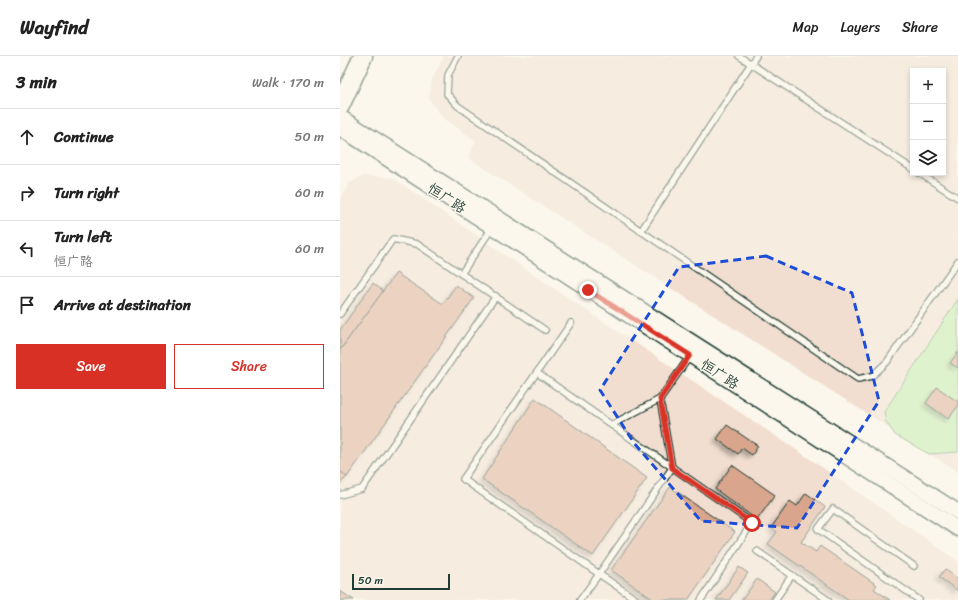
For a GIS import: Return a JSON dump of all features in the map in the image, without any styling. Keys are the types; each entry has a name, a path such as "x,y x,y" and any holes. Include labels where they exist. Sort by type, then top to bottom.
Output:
{"main road":[{"path":"340,106 363,56"}],"street":[{"name":"恒广路","path":"340,117 956,522"},
{"name":"恒广路","path":"340,128 690,355 956,522"}],"lane":[{"path":"458,56 448,75 448,94 458,106 858,379 872,376 887,362 958,261"},
{"path":"739,56 910,167"},
{"path":"641,231 756,56"},
{"path":"924,176 958,198"},
{"path":"461,274 493,228"},
{"path":"340,314 393,239 417,244 545,330"},
{"path":"340,495 362,489 496,296"},
{"path":"571,323 463,479 637,600"},
{"path":"611,425 660,399 690,355"},
{"path":"537,373 752,523 701,600"},
{"path":"580,600 672,468 660,399"},
{"path":"914,566 833,509 818,529 919,600"},
{"path":"757,550 828,600"},
{"path":"775,600 792,575"}],"highlighted area":[{"path":"766,256 852,293 879,401 797,528 701,521 634,443 600,390 679,267"}],"shaded area":[{"path":"444,56 958,56 958,472 468,158 476,141 442,117 429,99 432,79"},
{"path":"363,176 393,178 571,300 810,459 958,561 958,600 340,600 340,199 349,183"}],"green space":[{"path":"958,299 958,452 929,454 895,435 886,422 884,412"}],"building":[{"path":"396,273 443,304 456,285 474,298 347,477 340,471 340,350"},
{"path":"373,283 383,291 340,350 340,330"},
{"path":"958,352 958,368 950,363"},
{"path":"937,387 958,402 958,406 948,419 926,403"},
{"path":"535,398 647,478 593,556 482,479"},
{"path":"727,425 758,446 752,455 742,448 738,454 717,439"},
{"path":"732,465 775,495 757,520 715,489"},
{"path":"340,471 347,477 340,483"},
{"path":"670,487 735,532 688,600 654,600 611,570"},
{"path":"806,493 825,507 801,542 816,552 820,546 877,585 874,589 890,600 849,600 768,544 777,532 771,528 790,501 797,506"},
{"path":"739,567 748,573 729,600 716,600"},
{"path":"945,569 958,579 958,591 939,577"},
{"path":"757,579 775,592 769,600 742,600"},
{"path":"340,591 354,600 340,600"}],"route":[{"path":"588,290 690,355 660,399 672,468 752,523"}]}
